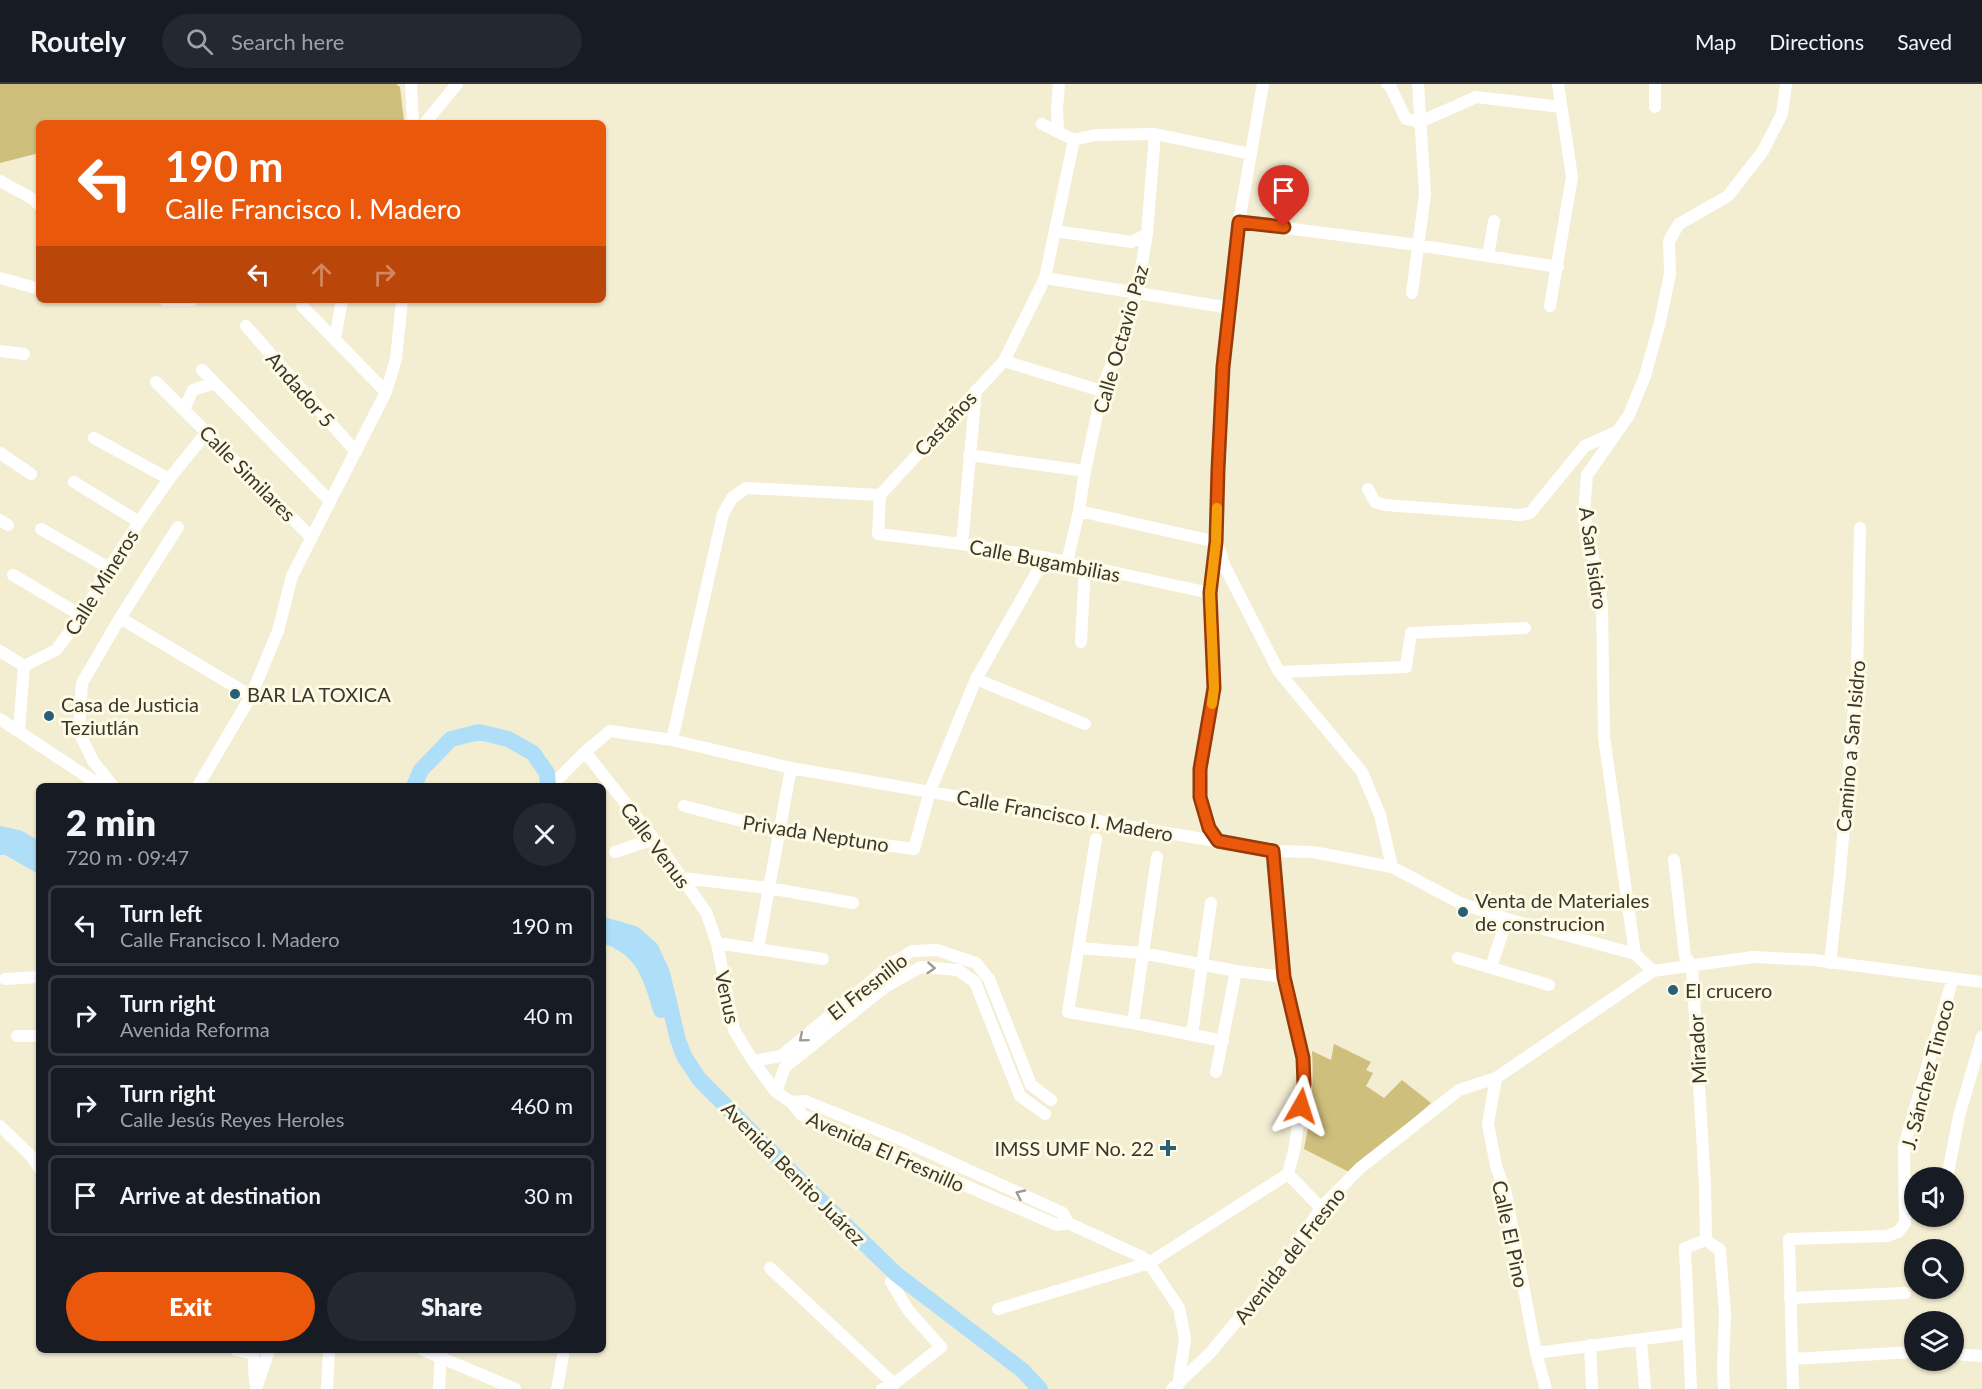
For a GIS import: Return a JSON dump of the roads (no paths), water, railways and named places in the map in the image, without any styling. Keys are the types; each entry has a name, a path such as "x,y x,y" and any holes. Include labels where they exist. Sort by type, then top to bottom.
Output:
{"main road":[{"path":"422,781 451,739 479,732 508,739 533,753 547,773 549,783"},
{"path":"422,781 456,748 479,742 504,748 526,760 537,776 537,783"},
{"path":"0,834 18,838 36,848"},
{"path":"0,839 6,839 36,854"},
{"path":"0,847 7,847 36,863"},
{"name":"Avenida Benito Juárez","path":"606,926 634,934 651,949 662,973 678,1040 684,1056 699,1078 796,1178 896,1274 1022,1370 1040,1389"},
{"name":"Avenida Benito Juárez","path":"606,936 627,946 641,959 651,977 677,1063 693,1086 790,1187 891,1282 1025,1389"}],"street":[{"path":"411,84 413,120"},
{"path":"427,120 457,84"},
{"path":"1058,131 1059,84"},
{"path":"1218,841 1209,828 1200,797 1200,769 1214,688 1210,593 1216,542 1223,367 1239,222 1263,84"},
{"path":"1387,84 1406,119 1420,122 1476,97 1561,106"},
{"path":"1412,293 1425,194 1418,84"},
{"path":"1550,306 1572,177 1558,84"},
{"path":"1654,84 1655,107"},
{"name":"A San Isidro","path":"1635,954 1604,737 1602,604 1584,512 1587,475 1629,415 1645,376 1670,274 1669,241 1679,224 1728,196 1763,151 1782,114 1786,84"},
{"path":"1042,124 1074,140 1095,135 1155,134 1251,154"},
{"name":"Calle Octavio Paz","path":"1067,562 1102,391 1137,292 1147,234 1155,134"},
{"name":"Castaños","path":"880,495 1004,362 1045,278 1074,140"},
{"path":"0,181 36,202"},
{"path":"1488,256 1494,221"},
{"path":"1239,222 1417,245 1558,267"},
{"path":"1055,231 1132,242 1147,234"},
{"path":"0,278 36,288"},
{"path":"1045,278 1230,308"},
{"path":"335,339 341,303"},
{"path":"200,783 251,696 278,631 292,576 386,392 396,359 402,303"},
{"path":"302,306 386,392"},
{"name":"Andador 5","path":"246,326 356,452"},
{"path":"0,351 24,354"},
{"path":"1004,362 1102,391"},
{"path":"202,370 329,500"},
{"name":"Calle Similares","path":"156,382 312,538"},
{"path":"184,409 193,390 214,383"},
{"path":"963,544 976,390"},
{"name":"Calle Mineros","path":"24,666 56,650 82,616 109,568 139,522 169,479 207,432"},
{"path":"1368,489 1375,502 1385,506 1520,515 1530,513 1585,446 1617,432"},
{"path":"94,438 169,479"},
{"path":"0,453 31,474"},
{"path":"969,455 1084,471"},
{"path":"74,482 139,522"},
{"path":"672,740 723,514 732,498 746,488 880,495"},
{"name":"Calle Bugambilias","path":"880,495 878,534 963,544 1048,558 1210,593"},
{"path":"1079,511 1216,542"},
{"path":"111,783 93,761 79,732 82,683 178,527"},
{"name":"Camino a San Isidro","path":"1830,963 1857,672 1860,528"},
{"path":"41,530 109,568"},
{"path":"1216,542 1224,565 1279,672 1362,772 1380,815 1392,867"},
{"path":"930,791 976,679 1041,565 1048,558"},
{"path":"1081,642 1085,567"},
{"path":"13,576 82,616"},
{"path":"120,618 251,696"},
{"path":"1279,672 1406,667 1411,633 1525,628"},
{"path":"0,651 24,666 19,731"},
{"path":"976,679 1085,723"},
{"path":"0,719 97,783"},
{"name":"Calle Francisco I. Madero","path":"553,783 610,731 672,740 791,768 1273,851 1313,852 1392,867 1460,903 1507,919 1635,954 1653,971"},
{"name":"Calle Venus","path":"585,752 654,839 706,912 717,944"},
{"path":"758,948 791,768"},
{"name":"Privada Neptuno","path":"684,806 780,831 914,849 930,791"},
{"path":"615,852 654,839"},
{"path":"1096,839 1068,1012 1223,1041"},
{"path":"998,1309 1149,1263 1288,1174 1294,1151 1304,1084 1303,1058 1284,977 1273,851"},
{"path":"1133,1023 1157,858"},
{"name":"Mirador","path":"1674,860 1685,956 1692,966 1705,1174 1706,1240"},
{"path":"682,878 769,888 853,903"},
{"path":"1192,1035 1211,903"},
{"path":"1491,967 1507,919"},
{"path":"717,944 758,948 823,960"},
{"name":"Venus","path":"717,944 734,1030 776,1092 791,1102"},
{"path":"1079,948 1142,953 1236,971 1284,977"},
{"name":"El Fresnillo","path":"782,1062 894,962 912,951 937,950 976,963"},
{"path":"1653,971 1753,957 1830,963 1982,982"},
{"path":"1458,958 1549,986"},
{"path":"1045,1114 1020,1096 975,982 967,977 976,963 989,979 1031,1085 1051,1100"},
{"name":"El Fresnillo","path":"782,1062 885,987 921,968 958,970 967,977"},
{"path":"1216,1072 1236,971"},
{"name":"Avenida del Fresno","path":"1176,1387 1210,1353 1280,1269 1321,1208 1360,1168 1459,1090 1496,1078 1653,971"},
{"path":"5,979 36,977"},
{"name":"J. Sánchez Tinoco","path":"1793,1389 1789,1239 1887,1236 1898,1232 1905,1223 1904,1146 1953,978"},
{"path":"18,1036 36,1036"},
{"path":"1949,1167 1959,1116 1982,1037"},
{"path":"753,1060 782,1062 776,1092"},
{"name":"Calle El Pino","path":"1496,1078 1488,1124 1496,1166 1506,1194 1536,1353 1546,1389"},
{"name":"Avenida El Fresnillo","path":"791,1102 805,1101 902,1140 1063,1213 1068,1223 1142,1257 1149,1263"},
{"path":"0,1126 36,1164"},
{"path":"1288,1174 1321,1208"},
{"path":"1693,1387 1685,1248 1706,1240 1720,1250 1725,1313 1724,1389"},
{"path":"1149,1263 1179,1308 1185,1339 1176,1387"},
{"path":"770,1268 888,1387 940,1347 908,1310 891,1282"},
{"path":"1790,1298 1904,1293"},
{"path":"1536,1353 1689,1333"},
{"path":"1641,1340 1645,1389"},
{"path":"1590,1345 1592,1389"},
{"path":"1792,1359 1904,1352"},
{"path":"254,1353 255,1389"},
{"path":"255,1389 268,1353"},
{"path":"327,1389 329,1353"},
{"path":"558,1389 564,1353"},
{"path":"439,1389 441,1354 515,1389"},
{"path":"1964,1354 1982,1356"}],"place":[{"name":"BAR LA TOXICA","path":"235,694"},
{"name":"Casa de Justicia Teziutlán","path":"49,716"},
{"name":"Venta de Materiales de construcion","path":"1463,912"},
{"name":"El crucero","path":"1673,990"},
{"name":"IMSS UMF No. 22","path":"1168,1148"}]}
